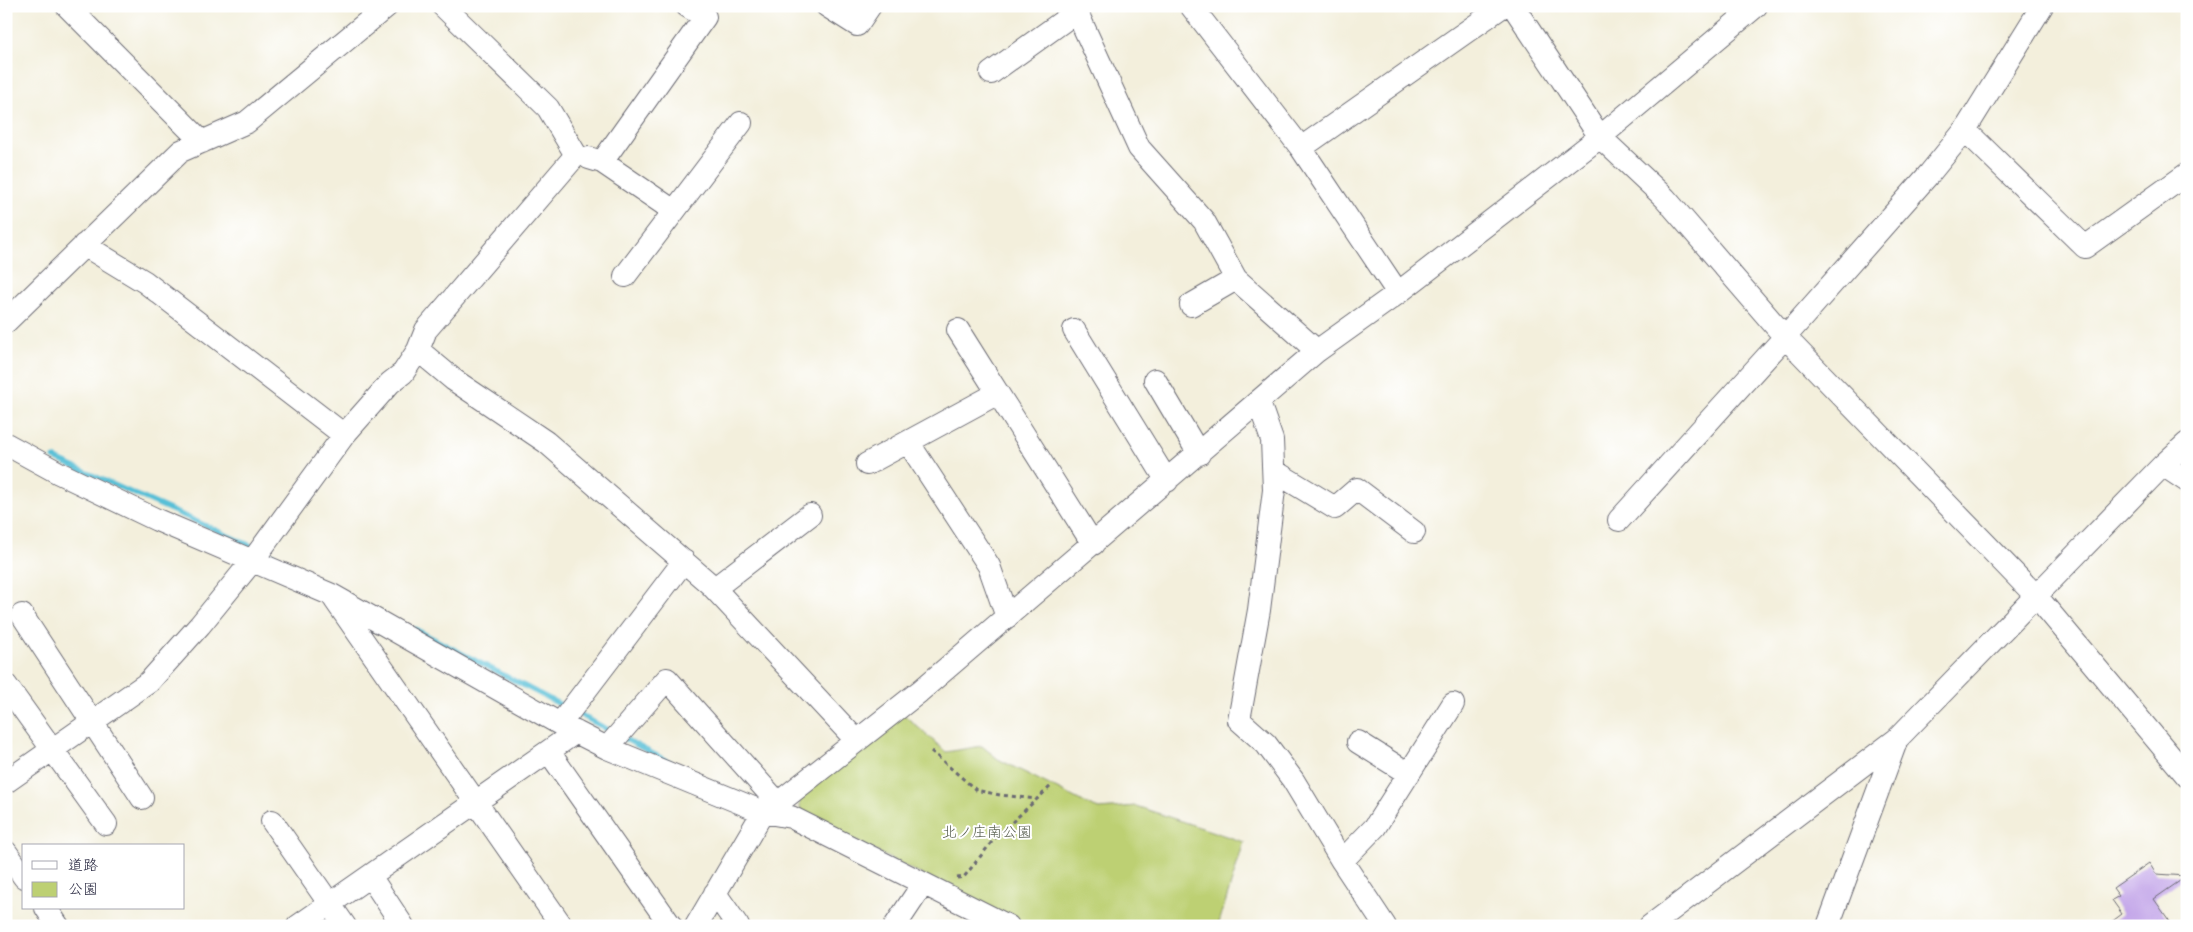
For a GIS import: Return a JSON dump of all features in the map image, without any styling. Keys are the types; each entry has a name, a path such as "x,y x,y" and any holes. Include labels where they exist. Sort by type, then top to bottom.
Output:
{"street":[{"path":"67,6 202,142"},
{"path":"6,322 181,151 247,122 387,6"},
{"path":"442,6 548,108 576,154 602,162 674,211"},
{"path":"602,162 705,17 687,6"},
{"path":"827,6 857,25 870,6"},
{"path":"1191,6 1301,148 1398,293"},
{"path":"1301,148 1503,6"},
{"path":"1513,6 1600,137 1665,198 1785,337 2037,597 2187,776"},
{"path":"1619,520 1785,337 1965,130 2042,6"},
{"path":"696,926 770,808 857,741 1007,617 1259,403 1317,351 1398,293 1600,137 1751,8"},
{"path":"991,73 1075,9 1139,148 1204,221 1236,279 1317,351"},
{"path":"626,276 741,123"},
{"path":"1965,130 2085,246 2187,174"},
{"path":"6,782 52,748 149,682 200,625 253,560 344,434 390,383 403,373 418,350 426,330 576,154"},
{"path":"84,245 145,282 344,434"},
{"path":"1191,305 1236,279"},
{"path":"958,330 1093,544"},
{"path":"1074,330 1167,481"},
{"path":"418,350 454,380 546,442 715,588 857,741"},
{"path":"1155,380 1199,454"},
{"path":"867,464 998,393"},
{"path":"1259,403 1272,440 1274,471 1262,594 1239,720 1266,744 1293,780 1342,861 1385,926"},
{"path":"908,442 989,566 1007,617"},
{"path":"1650,926 1897,739 2037,597 2163,465 2187,443"},
{"path":"6,444 59,473 158,520 332,595 607,748 791,817 1008,926"},
{"path":"2163,465 2187,481"},
{"path":"1274,471 1335,508 1356,489 1414,532"},
{"path":"715,588 810,515"},
{"path":"298,926 548,752 568,728 684,561"},
{"path":"332,595 562,926"},
{"path":"22,615 91,723 142,798"},
{"path":"607,748 667,679 770,808"},
{"path":"6,685 106,824"},
{"path":"1342,861 1375,827 1452,704"},
{"path":"1828,926 1897,739"},
{"path":"1358,742 1409,774"},
{"path":"548,752 671,926"},
{"path":"272,821 345,926"},
{"path":"6,852 22,874"},
{"path":"370,876 403,926"},
{"path":"895,926 923,884"},
{"path":"715,893 738,926"},
{"path":"47,910 58,926"}],"path":[{"path":"931,751 976,790 1038,800"},
{"path":"955,878 964,877 995,838 1052,786"}],"green space":[{"name":"北ノ庄南公園","path":"902,713 946,752 982,746 998,759 1099,809 1136,806 1244,842 1218,926 1022,926 801,813 799,798"}],"building":[{"path":"2149,863 2156,874 2187,876 2154,899 2173,926 2106,926 2122,914 2112,900 2119,896 2113,888"}],"waterway":[{"path":"54,458 256,548"},
{"path":"266,552 296,568"},
{"path":"415,629 565,707"},
{"path":"575,712 614,733"},
{"path":"623,738 671,763"}]}
